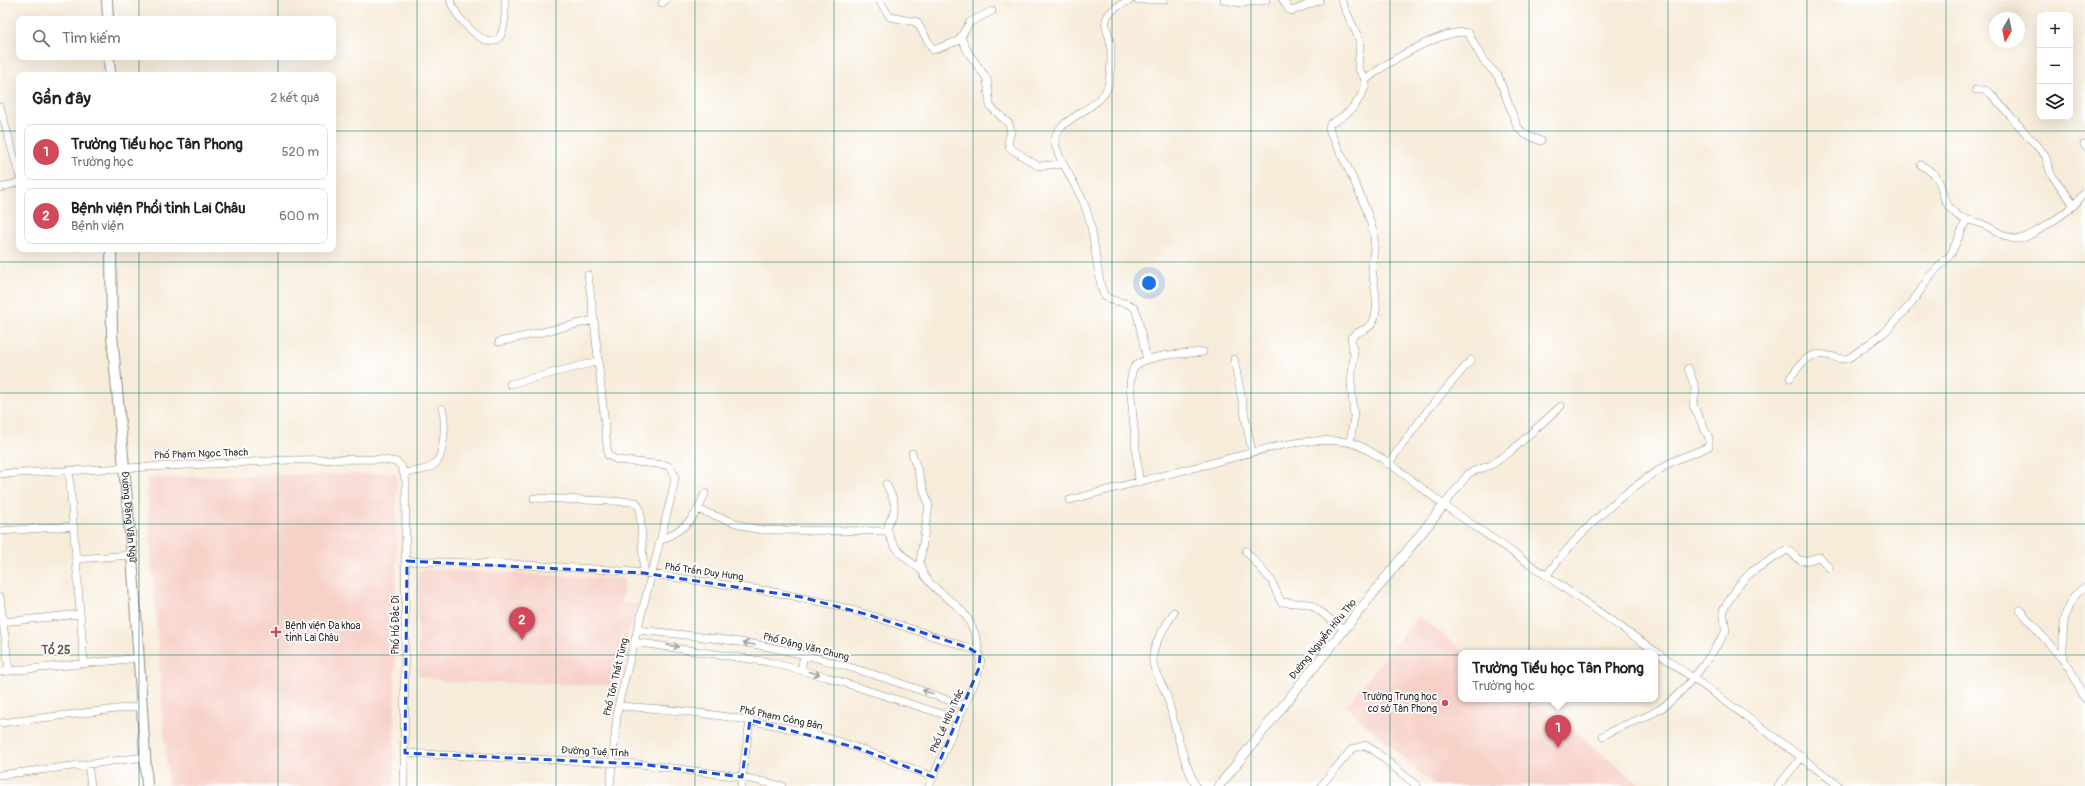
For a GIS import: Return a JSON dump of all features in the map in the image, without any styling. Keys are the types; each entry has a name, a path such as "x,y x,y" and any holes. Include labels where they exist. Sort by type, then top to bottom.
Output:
{"main road":[{"path":"107,0 108,16"},
{"path":"109,60 110,72"},
{"name":"Đường Đặng Văn Ngữ","path":"111,252 112,335 132,555 147,786"}],"street":[{"path":"450,0 460,19 480,38 490,42 498,38 503,32 505,0"},
{"path":"879,0 890,17 917,22 932,49 951,44 961,37 964,29 970,22 992,12"},
{"path":"1131,0 1114,10 1106,18 1111,55 1109,80 1105,94 1064,126 1055,136 1056,150 1088,213 1103,293 1108,299 1126,303 1134,307 1140,322 1147,360"},
{"path":"1138,0 1164,0"},
{"path":"1224,0 1241,3 1266,0"},
{"path":"1283,0 1288,10 1292,11 1320,0"},
{"path":"1341,0 1360,41 1358,68 1366,80 1365,88 1352,109 1329,126 1366,211 1375,244 1372,269 1376,295 1374,321 1370,327 1354,334 1352,338 1354,355 1351,382 1354,416 1350,443"},
{"path":"1366,80 1379,69 1425,43 1456,34 1468,33 1483,60 1498,76 1502,83 1517,126 1524,134 1541,141"},
{"path":"961,37 968,52 985,77 990,106 1009,124 1011,132 1008,142 1010,148 1038,166 1064,164"},
{"path":"1976,90 1985,90 1991,94 2030,137 2047,157 2051,174 2074,205"},
{"path":"0,107 16,163"},
{"path":"1921,165 1936,175 1942,185 1946,203 1959,217 1966,221 1981,224 2018,239 2026,237 2074,205 2085,192"},
{"path":"0,188 16,183"},
{"path":"1790,378 1803,362 1812,355 1819,354 1842,359 1849,358 1885,332 1912,303 1930,276 1952,254 1966,221"},
{"path":"510,384 599,361 588,275"},
{"path":"499,342 594,320"},
{"path":"1139,482 1130,384 1131,376 1135,367 1147,360 1203,352"},
{"path":"1234,359 1252,452"},
{"path":"1388,464 1427,411 1471,360"},
{"name":"Phố Tôn Thất Tùng","path":"599,361 610,457 666,465 673,469 674,477 672,494 618,706 610,786"},
{"path":"1546,576 1572,542 1617,501 1671,463 1709,446 1709,438 1693,405 1696,390 1688,368"},
{"path":"1444,505 1470,473 1491,464 1510,452 1534,432 1561,406"},
{"path":"403,469 430,467 438,459 445,426 442,408"},
{"path":"1070,500 1252,452 1312,442 1350,443 1367,450 1388,464 1444,505 1653,650"},
{"path":"912,453 929,506 920,561 921,570"},
{"name":"Phố Phạm Ngọc Thạch","path":"0,474 290,460 378,459 397,462 403,469"},
{"name":"Phố Hồ Đắc Di","path":"403,469 406,561 404,786"},
{"path":"69,470 84,663"},
{"path":"886,484 892,498 894,508 888,531 900,552 921,570 934,586 964,613 975,634 979,653"},
{"path":"660,541 688,524 699,510 705,493"},
{"path":"534,498 636,502 640,510 644,573"},
{"name":"Đường Nguyễn Hữu Thọ","path":"1219,786 1444,505"},
{"path":"699,510 750,528 763,530 888,531"},
{"path":"0,531 74,526"},
{"path":"1603,736 1621,726 1662,708 1693,678 1726,631 1723,614 1726,603 1751,572 1787,550 1791,551 1797,559 1802,561 1818,557 1822,558 1829,568"},
{"path":"1246,551 1271,580 1281,602 1310,604 1345,630"},
{"path":"77,559 132,555"},
{"name":"Phố Trần Duy Hưng","path":"406,561 517,564 644,573 769,591 831,604 952,642 979,653"},
{"path":"2062,658 2066,612 2076,595 2085,587"},
{"path":"0,597 8,671"},
{"path":"2020,610 2062,658 2073,674 2085,699"},
{"path":"1174,612 1156,644 1152,658 1155,671 1166,696 1184,763 1196,786"},
{"path":"3,622 80,614"},
{"name":"Phố Đặng Văn Chung","path":"637,630 734,641 804,655 877,676 964,706"},
{"path":"634,642 729,654 800,670 894,698 958,720"},
{"name":"Phố Lê Hữu Trác","path":"929,786 977,677 980,663 979,653"},
{"path":"1658,654 1839,786"},
{"path":"800,670 804,655"},
{"path":"0,672 139,658"},
{"path":"0,723 142,706"},
{"name":"Phố Phạm Công Bân","path":"618,706 664,708 750,720 793,729 858,748 933,777"},
{"path":"741,786 750,720"},
{"path":"1326,785 1352,749 1365,745 1375,751 1417,786"},
{"name":"Đường Tuệ Tĩnh","path":"405,753 612,762 674,767 742,777 782,786"},
{"path":"0,775 145,757"},
{"path":"1778,786 1802,758"},
{"path":"88,764 91,786"}],"highlighted area":[{"path":"407,561 644,573 801,597 869,615 969,648 980,655 979,668 933,777 858,748 750,720 742,777 640,764 405,753"}],"shaded area":[{"name":"Bệnh viện Đa khoa tỉnh Lai Châu","path":"397,473 394,786 168,786 146,478"},
{"path":"427,569 624,579 622,603 638,604 611,685 447,682 418,676 418,572"},
{"name":"Trường Trung học cơ sở Tân Phong","path":"1418,615 1461,650 1458,650 1458,702 1540,702 1642,786 1435,786 1346,706"}],"place":[{"name":"Bệnh viện Đa khoa tỉnh Lai Châu","path":"276,632"},
{"name":"Bệnh viện Phổi tỉnh Lai Châu","path":"522,640"},
{"name":"Trường Trung học cơ sở Tân Phong","path":"1445,703"},
{"name":"Trường Tiểu học Tân Phong","path":"1558,748"}],"district":[{"name":"Tổ 25","path":"56,650"}]}
